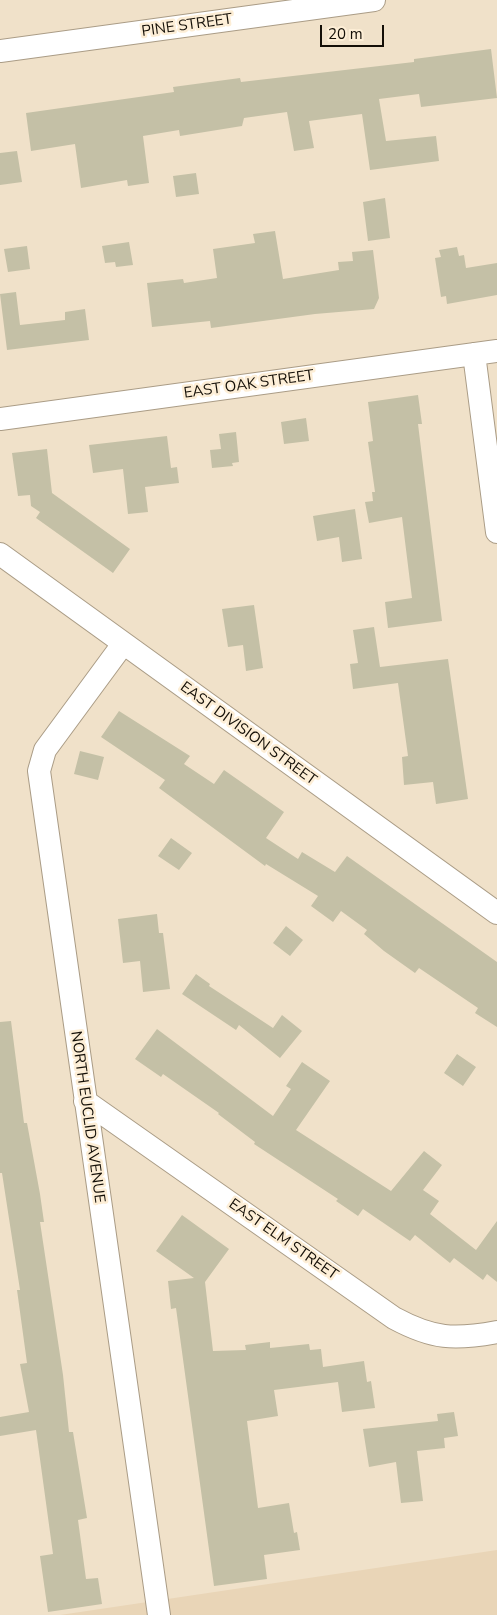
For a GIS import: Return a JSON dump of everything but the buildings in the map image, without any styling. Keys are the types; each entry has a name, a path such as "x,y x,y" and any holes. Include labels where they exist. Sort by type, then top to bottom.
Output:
{"street":[{"name":"PINE STREET","path":"0,51 374,0"},
{"name":"EAST OAK STREET","path":"0,419 497,351"},
{"path":"474,354 497,532"},
{"name":"EAST DIVISION STREET","path":"0,554 497,913"},
{"name":"NORTH EUCLID AVENUE","path":"124,644 45,750 38,771 160,1615"},
{"name":"EAST ELM STREET","path":"85,1101 394,1318 420,1332 452,1337 497,1332"}],"shaded area":[{"path":"497,1550 497,1615 60,1615"}]}
